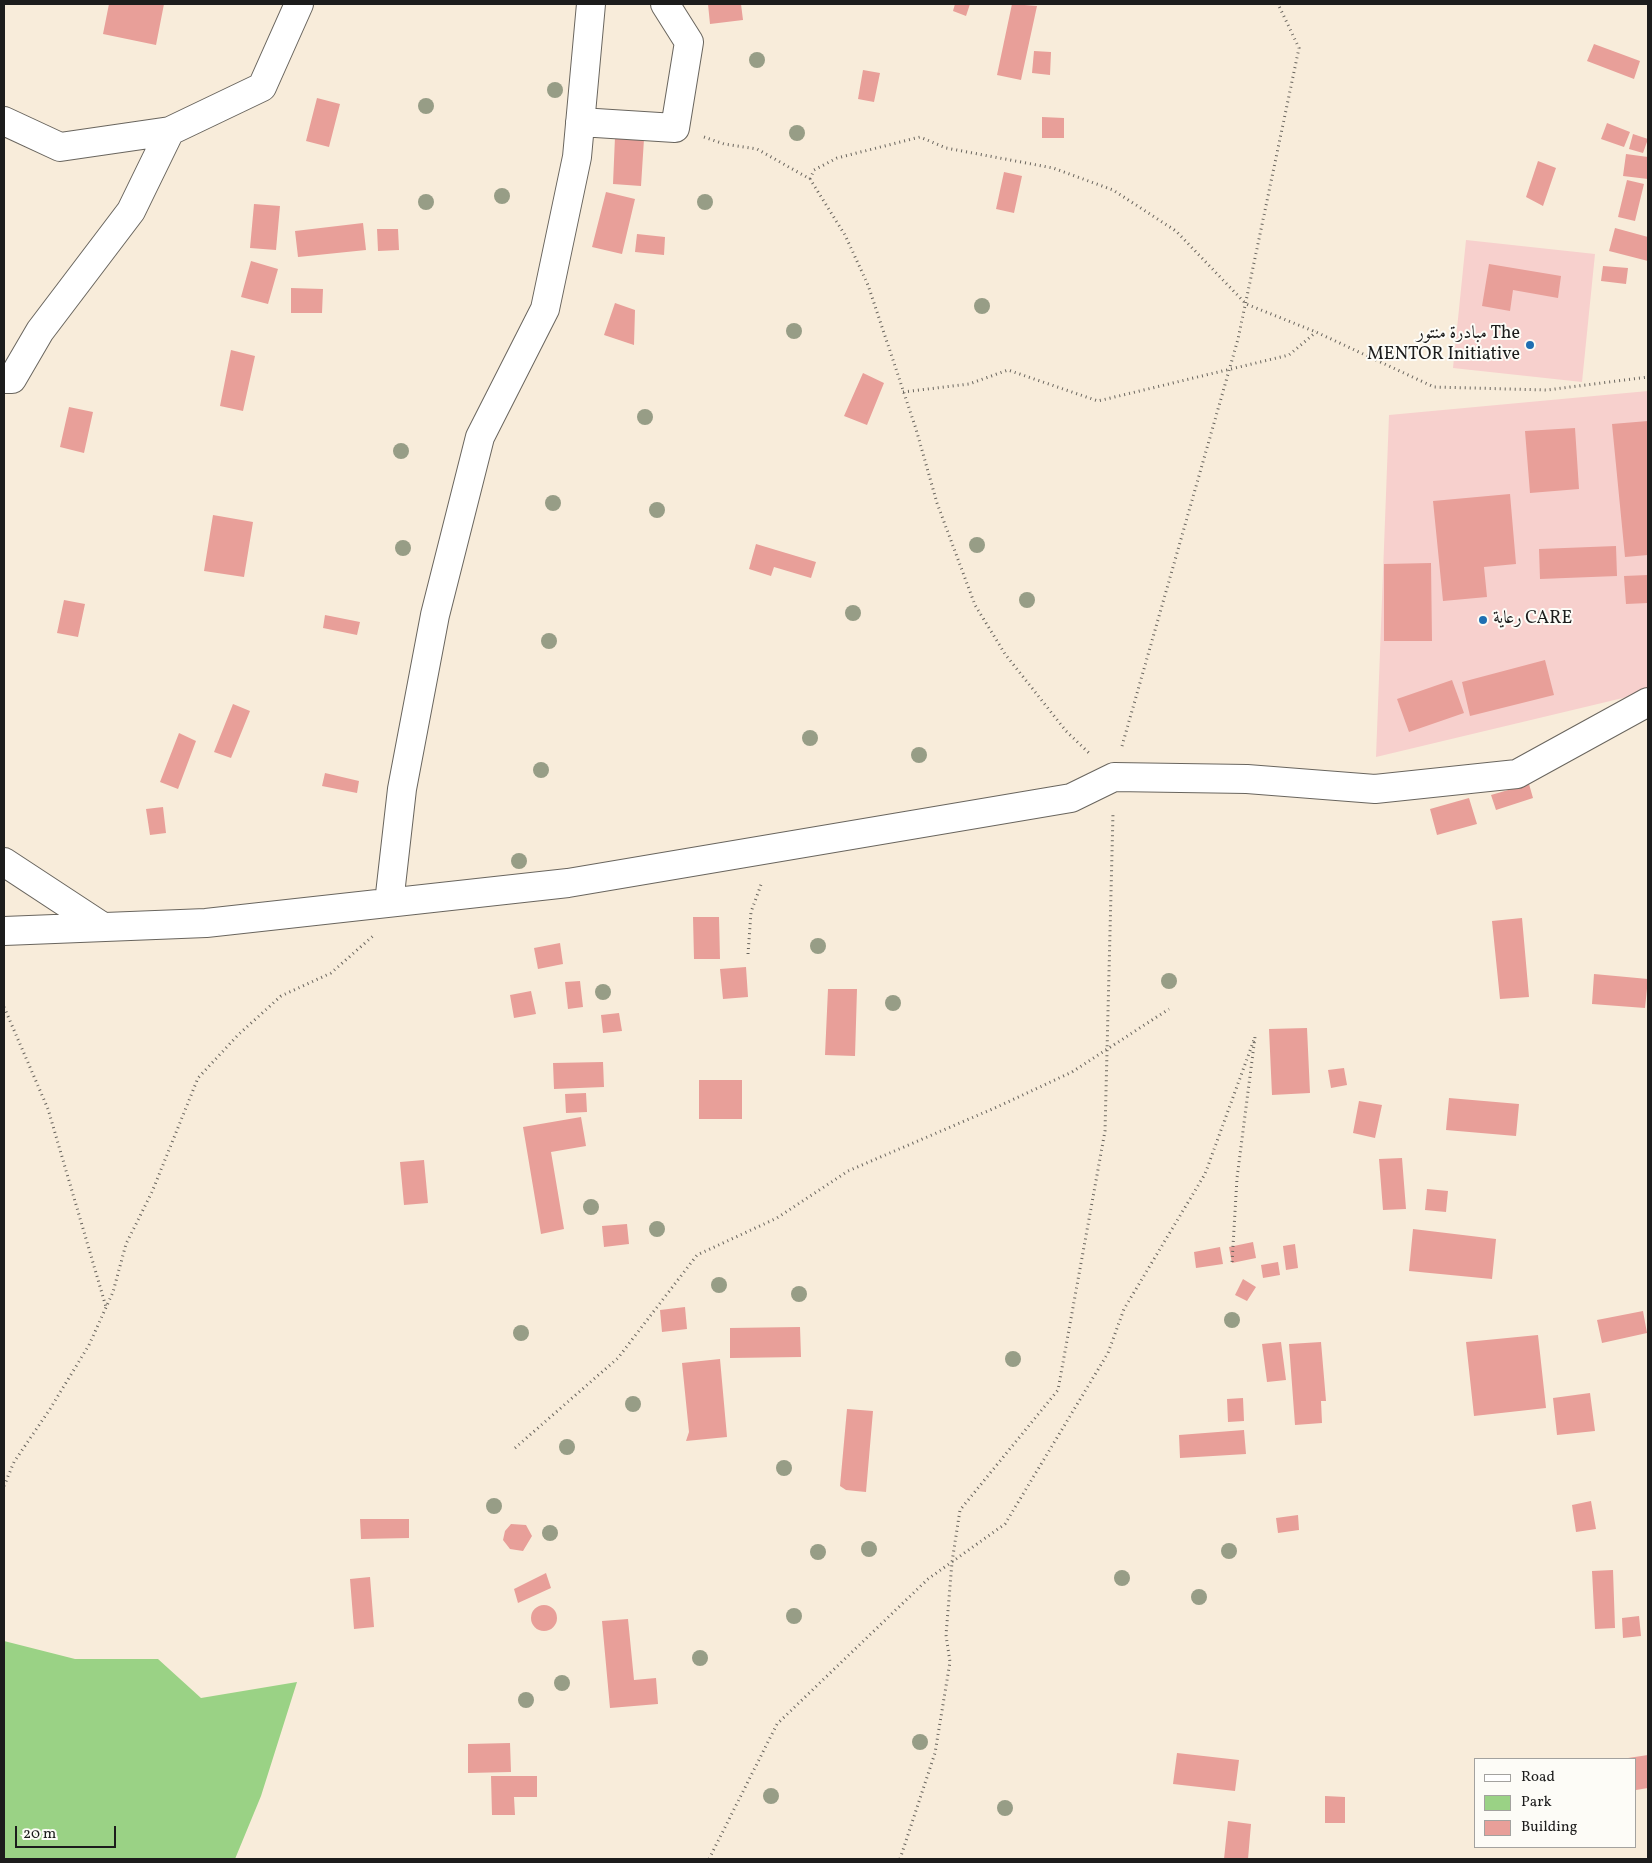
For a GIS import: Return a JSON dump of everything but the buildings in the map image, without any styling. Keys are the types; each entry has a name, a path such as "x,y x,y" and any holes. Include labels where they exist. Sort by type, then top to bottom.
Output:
{"street":[{"path":"4,121 60,146 170,131 262,88 299,4"},
{"path":"399,902 402,789 435,616 480,437 545,309 577,157 591,4"},
{"path":"580,122 675,128 689,42 665,4"},
{"path":"4,379 12,379 40,332 130,211 170,131"},
{"path":"4,931 206,923 568,883 1071,798 1114,777 1247,779 1375,789 1517,774 1648,702"},
{"path":"4,862 104,927"}],"path":[{"path":"900,1859 935,1753 950,1662 946,1634 952,1562 960,1510 1058,1390 1105,1131 1114,777 1230,370 1246,304 1299,48 1278,4"},
{"path":"675,128 724,144 757,149 810,179 845,235 868,285 916,429 937,503 975,605 1005,654 1066,731 1114,777"},
{"path":"810,179 814,170 837,158 920,137 946,148 1054,168 1113,190 1176,231 1246,304 1316,332 1434,387 1547,390 1648,378"},
{"path":"903,392 969,384 1008,370 1098,401 1289,355 1316,332"},
{"path":"748,954 751,912 775,848"},
{"path":"4,1486 14,1462 50,1409 89,1345 113,1292 126,1244 152,1192 198,1078 238,1035 281,996 331,974 399,902"},
{"path":"4,1008 48,1110 106,1307"},
{"path":"516,1448 618,1358 697,1255 776,1218 848,1171 1072,1072 1170,1009"},
{"path":"709,1859 777,1724 928,1579 1005,1524 1108,1353 1124,1309 1205,1174 1255,1037 1237,1178 1232,1263"}],"shaded area":[{"path":"1466,240 1595,254 1582,382 1453,368"},
{"path":"1648,391 1648,692 1376,757 1389,415"}],"green space":[{"path":"4,1641 75,1659 158,1659 201,1698 297,1682 261,1796 235,1859 4,1859"}],"place":[{"name":"مبادرة منتور The MENTOR Initiative","path":"1530,345"},
{"name":"رعاية CARE","path":"1483,620"}]}
